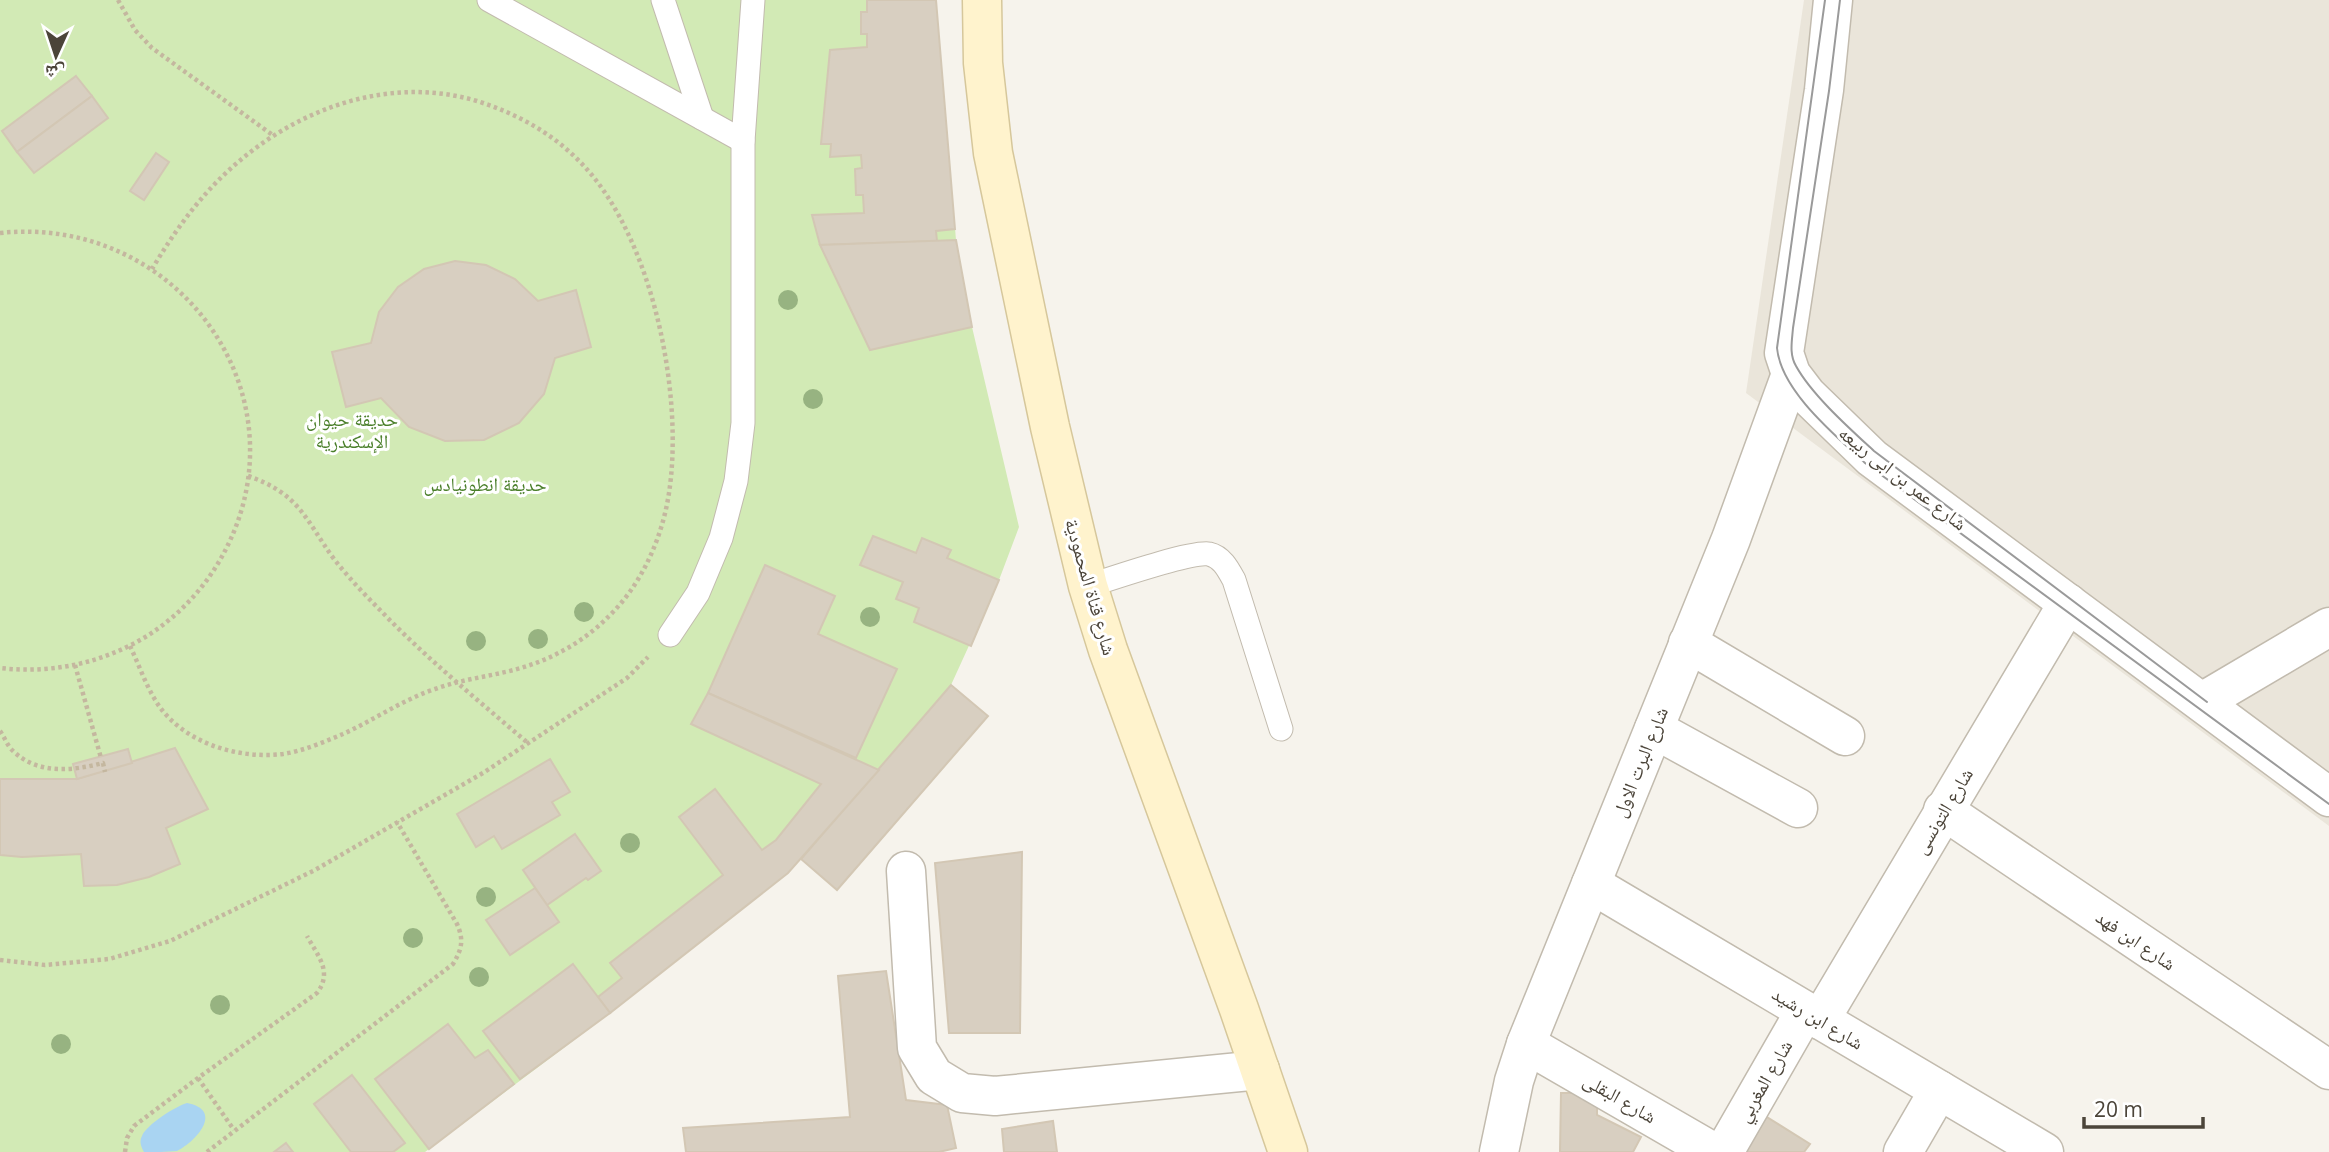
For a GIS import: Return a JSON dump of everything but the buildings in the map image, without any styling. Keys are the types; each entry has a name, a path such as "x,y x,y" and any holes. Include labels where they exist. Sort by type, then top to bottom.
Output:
{"main road":[{"name":"شارع قناة المحمودية","path":"982,0 983,63 993,153 1050,427 1088,586 1112,663 1288,1152"}],"street":[{"path":"1791,374 1784,353 1824,90 1833,0"},
{"name":"شارع عمر بن ابى ربيعه","path":"1791,374 1833,422 1872,458 2329,797"},
{"name":"شارع البرت الاول","path":"1499,1152 1514,1081 1526,1044 1731,540 1791,374"},
{"name":"شارع التونسى","path":"1812,1015 1943,810 2068,603"},
{"path":"2202,702 2329,627"},
{"path":"1688,643 1845,736"},
{"path":"1654,729 1798,808"},
{"name":"شارع ابن فهد","path":"1943,810 2329,1070"},
{"path":"906,871 917,1048 934,1076 962,1093 995,1096 1260,1070"},
{"name":"شارع ابن رشيد","path":"1591,884 2044,1152"},
{"name":"شارع المغربي","path":"1724,1152 1812,1015"},
{"name":"شارع البقلى","path":"1526,1044 1713,1152"},
{"path":"1903,1152 1939,1090"}],"lane":[{"path":"489,0 743,141"},
{"path":"663,0 702,118"},
{"path":"670,635 698,593 721,538 736,481 743,422 743,141 753,0"},
{"path":"1088,586 1190,556 1209,554 1225,564 1234,580 1281,729"}],"path":[{"path":"118,0 135,30 152,48 274,136"},
{"path":"130,646 160,708 181,729 205,743 258,755 311,747 345,733 416,696 457,682 525,667 554,655 583,638 630,592 648,562 660,532 669,493 673,442 662,340 650,290 621,219 608,196 586,168 560,142 529,122 496,107 461,97 426,92 391,93 322,109 274,136 237,163 204,195 176,231 152,269"},
{"path":"0,233 34,232 96,242 125,253 179,290 202,315 221,344 236,375 245,408 249,442 248,476 241,511 228,544 210,576 179,611 161,627 130,646 75,665 46,670 0,668"},
{"path":"248,476 273,486 301,508 335,560 380,610 529,744"},
{"path":"0,960 45,965 109,959 170,942 315,870 483,773 627,678 670,635"},
{"path":"75,665 101,758"},
{"path":"0,731 13,750 38,766 59,770 103,763 104,772"},
{"path":"207,1152 453,964 460,953 462,943 457,924 397,822"},
{"path":"125,1152 127,1138 134,1126 317,993 324,985 326,974 323,963 307,936"},
{"path":"198,1078 234,1130"}],"shaded area":[{"path":"1804,0 2329,0 2329,826 1746,393"}],"green space":[{"name":"حديقة انطونيادس","path":"0,0 936,0 956,240 972,327 1019,527 999,580 951,685 788,873 610,1013 425,1152 0,1152"}],"water":[{"path":"187,1103 204,1112 205,1119 199,1133 177,1151 144,1152 141,1138 149,1127"}],"tram line":[{"path":"1825,0 1777,348 1788,380 1811,411 1865,463 2329,804"},
{"path":"1840,0 1793,328 1792,352 1796,366 1821,400 1874,451 2207,702"}],"park label":[{"name":"حديقة حيوان الإسكندرية","path":"352,430"}]}
